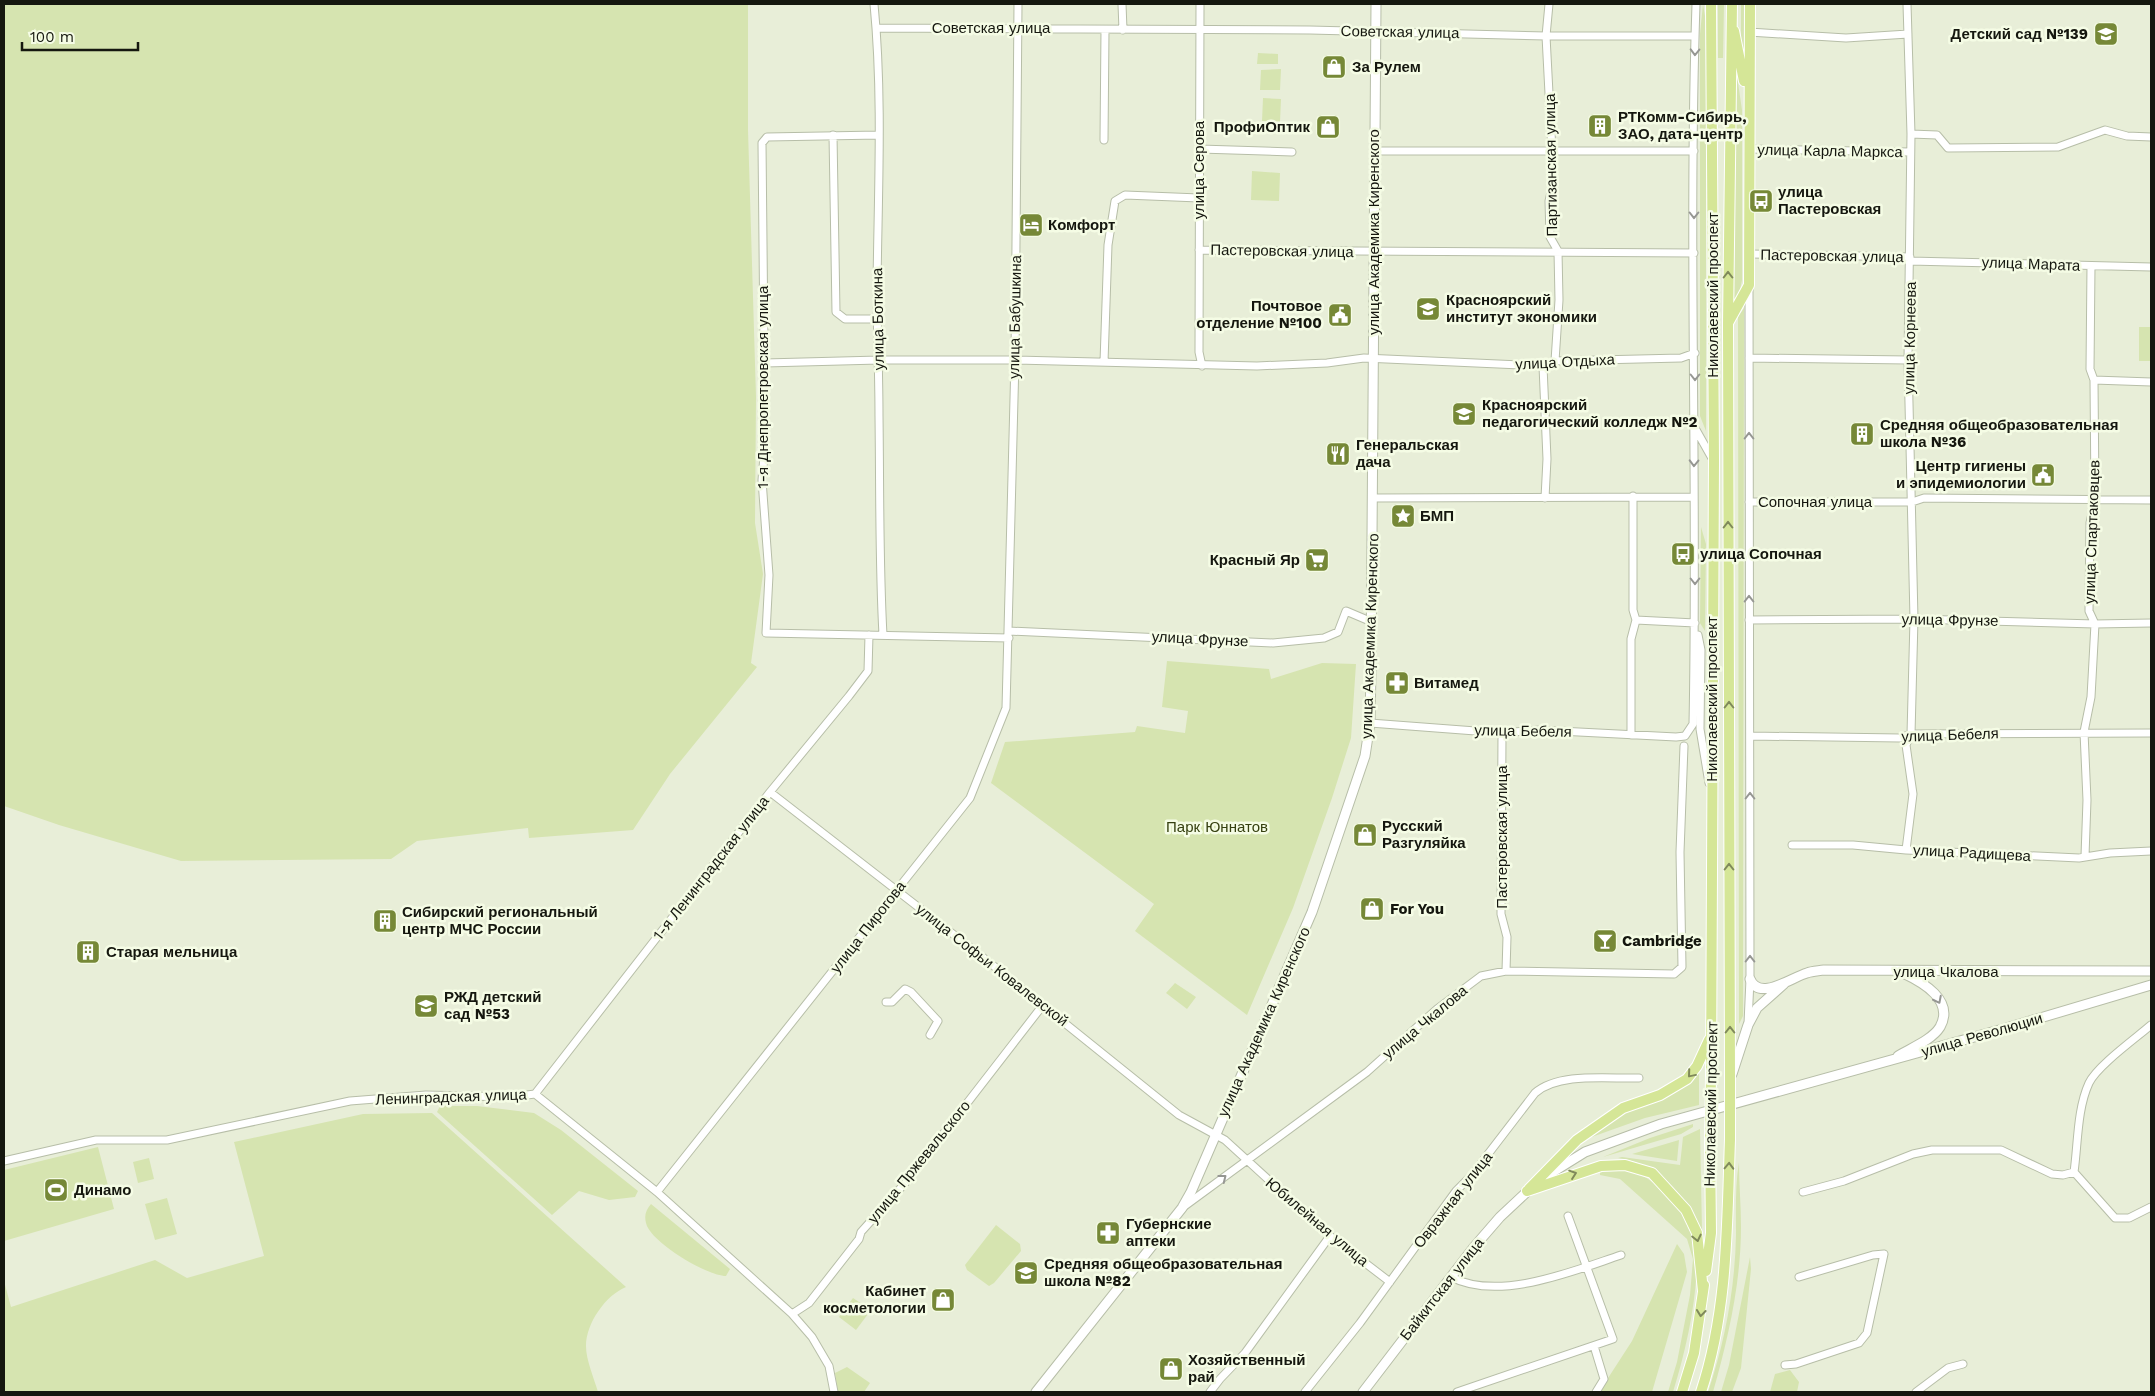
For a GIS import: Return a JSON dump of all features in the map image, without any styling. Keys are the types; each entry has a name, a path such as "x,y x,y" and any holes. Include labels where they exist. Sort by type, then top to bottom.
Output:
{"main road":[{"name":"улица Академика Киренского","path":"1036,1392 1182,1208 1312,912 1365,756 1370,723 1372,622 1376,4"},
{"name":"Николаевский проспект","path":"1682,1392 1694,1353 1710,1233 1714,461 1711,4"},
{"name":"Николаевский проспект","path":"1701,1392 1716,1338 1724,1282 1730,1139 1728,324 1730,42 1732,4"},
{"path":"1728,324 1749,285 1750,149 1748,105 1750,4"},
{"path":"1732,18 1748,105"},
{"name":"улица Чкалова","path":"1750,979 1757,988 1766,989 1806,973 1824,970 1900,972 2151,971"},
{"path":"1887,1062 1932,1035 1940,1027 1943,1014 1937,996 1927,984 1900,972"},
{"path":"1730,1078 1748,1025 1757,1008 1786,982"},
{"name":"улица Революции","path":"1813,1083 2151,985"},
{"path":"1527,1191 1577,1140 1623,1108 1660,1095 1687,1079 1704,1054 1712,1031"},
{"name":"Байкитская улица","path":"1363,1392 1451,1277 1500,1217 1527,1191 1556,1169 1585,1152 1698,1112 1813,1083"},
{"path":"1527,1191 1601,1166 1625,1165 1652,1173 1677,1198 1686,1210 1697,1233 1703,1291"}],"street":[{"name":"улица Боткина","path":"874,4 878,28 878,506 883,635"},
{"name":"улица Бабушкина","path":"1009,634 1015,360 1018,4"},
{"path":"1122,4 1122,30"},
{"name":"улица Серова","path":"1200,4 1198,250 1199,352 1202,366"},
{"name":"Партизанская улица","path":"1549,4 1546,36 1552,151 1552,188 1549,200 1550,237 1558,252 1555,361"},
{"path":"1696,4 1694,151 1695,428 1693,498 1695,623 1701,650 1700,729 1712,805"},
{"name":"улица Корнеева","path":"1906,850 1913,794 1906,745 1911,734 1914,619 1908,360 1911,134 1907,4"},
{"name":"Советская улица","path":"878,28 1017,27 1105,30 1375,31 1546,36 1695,36"},
{"path":"1104,140 1105,30"},
{"path":"1749,32 1846,38 1908,34"},
{"name":"улица Карла Маркса","path":"1911,134 1937,136 1948,148 2058,147 2105,130 2127,136 2151,137"},
{"path":"833,135 836,312 845,320 877,319"},
{"name":"1-я Днепропетровская улица","path":"879,135 767,137 762,143 765,363 765,444 762,480 769,575 766,633 883,635"},
{"path":"1200,149 1292,152"},
{"name":"улица Карла Маркса","path":"1750,149 1910,152"},
{"path":"1374,151 1694,151"},
{"path":"1104,362 1108,245 1115,201 1125,195 1199,198"},
{"name":"Пастеровская улица","path":"1198,250 1694,253"},
{"name":"Пастеровская улица","path":"1750,254 1910,259"},
{"name":"улица Марата","path":"1910,259 2151,267"},
{"name":"улица Спартаковцев","path":"2085,856 2084,732 2091,697 2095,624 2089,611 2090,522 2095,499 2094,380 2090,369 2090,266"},
{"path":"1748,1025 1750,979 1749,285"},
{"name":"улица Отдыха","path":"1555,361 1681,358 1695,353"},
{"path":"1749,358 1908,360"},
{"path":"765,363 879,360 1015,360 1202,366 1292,365 1374,359"},
{"name":"улица Отдыха","path":"1374,359 1543,366"},
{"path":"1545,498 1547,459 1543,366 1555,361"},
{"path":"2094,380 2151,382"},
{"path":"1695,428 1714,461"},
{"path":"1373,498 1633,496 1693,498"},
{"path":"1631,735 1631,639 1636,620 1633,610 1633,496"},
{"name":"Сопочная улица","path":"1749,502 1912,502 1924,498 2151,500"},
{"name":"улица Фрунзе","path":"883,635 1009,634 1273,643 1324,638 1338,632 1346,611 1372,622"},
{"name":"улица Фрунзе","path":"1749,620 1914,619 2095,624 2151,623"},
{"path":"1636,620 1695,623"},
{"name":"улица Бебеля","path":"1370,723 1502,733 1540,730 1685,736 1693,724 1695,623"},
{"name":"улица Пирогова","path":"657,1192 970,798 1006,708 1009,634"},
{"name":"1-я Ленинградская улица","path":"535,1094 770,792 868,671 869,635"},
{"name":"Пастеровская улица","path":"1502,733 1500,914 1507,937 1506,971"},
{"name":"улица Бебеля","path":"1750,736 1900,738 1911,734 2151,733"},
{"name":"улица Чкалова","path":"1182,1208 1246,1160 1301,1123 1367,1072 1437,1009 1481,976 1506,971 1674,974 1682,967 1680,852 1684,746"},
{"name":"улица Софьи Ковалевской","path":"770,792 1043,1005 1179,1115 1216,1134"},
{"name":"улица Радищева","path":"1792,846 1852,845 1906,850 2079,858 2151,851"},
{"path":"886,1002 892,1002 905,989 911,992 938,1021 930,1035"},
{"name":"улица Пржевальского","path":"792,1314 809,1303 859,1239 861,1232 906,1182 1043,1005"},
{"path":"2150,1207 2129,1218 2119,1219 2111,1214 2074,1172 2084,1099 2090,1081 2109,1061 2151,1025"},
{"name":"Овражная улица","path":"1305,1392 1360,1323 1456,1191 1472,1175 1535,1093 1545,1084 1561,1080 1639,1078"},
{"name":"Ленинградская улица","path":"4,1160 96,1140 167,1140 350,1101 426,1094 511,1097 535,1094 657,1192 792,1314 812,1337 829,1366 834,1392"},
{"path":"1216,1134 1246,1160"},
{"path":"1803,1192 1844,1182 1912,1154 1932,1150 2001,1150 2052,1174 2063,1175 2074,1172"},
{"name":"Юбилейная улица","path":"1246,1160 1330,1236 1390,1282"},
{"path":"1457,1392 1613,1339 1568,1216"},
{"path":"1210,1392 1245,1353 1330,1236"},
{"path":"1785,1365 1796,1364 1859,1343 1868,1333 1884,1254 1873,1255 1799,1277"},
{"path":"1451,1277 1463,1284 1504,1286 1537,1282 1621,1255"},
{"path":"1594,1346 1604,1379 1596,1392"},
{"path":"1916,1392 1948,1368 1963,1364"}],"green space":[{"path":"4,4 748,4 748,130 756,397 755,523 763,574 751,663 757,667 670,774 633,830 529,838 528,828 417,841 391,859 181,861 59,825 4,806"},
{"path":"1703,4 1706,22 1706,431 1700,416 1700,34"},
{"path":"1718,4 1724,4 1723,58 1718,58"},
{"path":"1741,4 1746,4 1744,60 1741,45"},
{"path":"1258,53 1278,54 1278,64 1257,64"},
{"path":"1281,69 1280,90 1260,90 1261,70"},
{"path":"1736,69 1742,110 1742,280 1739,295 1733,303"},
{"path":"1263,98 1281,99 1280,122 1262,121"},
{"path":"1252,171 1280,173 1279,201 1251,200"},
{"path":"1744,308 1743,1016 1739,1024 1738,317"},
{"path":"2139,327 2151,327 2151,361 2139,361"},
{"path":"1701,527 1706,544 1705,631 1700,623"},
{"name":"Парк Юннатов","path":"1167,661 1269,669 1271,679 1322,663 1356,664 1351,738 1293,908 1247,1015 1135,931 1154,904 991,783 1005,742 1135,732 1137,726 1185,733 1188,711 1162,707"},
{"path":"1175,983 1196,997 1187,1009 1166,993"},
{"path":"1699,1071 1699,1105 1645,1118 1586,1139 1619,1114 1684,1087"},
{"path":"440,1106 477,1106 534,1113 561,1130 638,1191 635,1197 609,1200 579,1191 552,1215 437,1112"},
{"path":"432,1113 626,1287 611,1296 593,1319 589,1328 586,1346 587,1357 598,1392 4,1392 4,1281 11,1307 155,1260 187,1278 264,1256 234,1142 363,1114"},
{"path":"1693,1124 1693,1127 1681,1134 1603,1157 1650,1138"},
{"path":"1700,1129 1702,1231 1692,1211 1669,1183 1641,1164 1618,1158 1680,1165 1683,1137"},
{"path":"1679,1140 1677,1161 1632,1154"},
{"name":"Динамо","path":"98,1147 114,1209 4,1241 4,1170"},
{"path":"149,1158 154,1179 138,1183 133,1162"},
{"path":"1739,1162 1741,1227 1739,1269 1719,1372 1713,1392 1708,1392 1724,1334 1734,1275 1736,1189"},
{"path":"1614,1169 1638,1174 1656,1185 1685,1216 1697,1238 1696,1278 1692,1311 1686,1344 1673,1392 1668,1392 1677,1362 1690,1295 1693,1259 1687,1239 1620,1179 1600,1175 1600,1170"},
{"path":"167,1198 177,1234 155,1240 145,1204"},
{"path":"651,1204 730,1269 726,1276 717,1275 680,1257 658,1239 650,1231 645,1220 646,1213"},
{"path":"996,1225 1020,1244 1021,1251 994,1283 989,1286 967,1270 965,1265"},
{"path":"1677,1244 1684,1254 1687,1272 1652,1392 1599,1392 1632,1341"},
{"path":"1750,1257 1751,1269 1741,1368 1732,1392 1721,1392 1729,1365"},
{"path":"853,1298 871,1310 856,1330 839,1317"},
{"path":"847,1367 870,1383 864,1392 838,1392 835,1373"},
{"path":"1790,1370 1799,1382 1797,1392 1770,1392 1775,1374"}],"place":[{"name":"Детский сад №139","path":"2106,34"},
{"name":"За Рулем","path":"1334,67"},
{"name":"РТКомм-Сибирь, ЗАО, дата-центр","path":"1600,126"},
{"name":"ПрофиОптик","path":"1328,127"},
{"name":"улица Пастеровская","path":"1761,201"},
{"name":"Комфорт","path":"1031,225"},
{"name":"Красноярский институт экономики","path":"1428,309"},
{"name":"Почтовое отделение №100","path":"1340,315"},
{"name":"Красноярский педагогический колледж №2","path":"1464,414"},
{"name":"Средняя общеобразовательная школа №36","path":"1862,434"},
{"name":"Генеральская дача","path":"1338,454"},
{"name":"Центр гигиены и эпидемиологии","path":"2043,475"},
{"name":"БМП","path":"1403,516"},
{"name":"улица Сопочная","path":"1683,554"},
{"name":"Красный Яр","path":"1317,560"},
{"name":"Витамед","path":"1397,683"},
{"name":"Русский Разгуляйка","path":"1365,835"},
{"name":"For You","path":"1372,909"},
{"name":"Сибирский региональный центр МЧС России","path":"385,921"},
{"name":"Cambridge","path":"1605,941"},
{"name":"Старая мельница","path":"88,952"},
{"name":"РЖД детский сад №53","path":"426,1006"},
{"name":"Динамо","path":"56,1190"},
{"name":"Губернские аптеки","path":"1108,1233"},
{"name":"Средняя общеобразовательная школа №82","path":"1026,1273"},
{"name":"Кабинет косметологии","path":"943,1300"},
{"name":"Хозяйственный рай","path":"1171,1369"}]}
